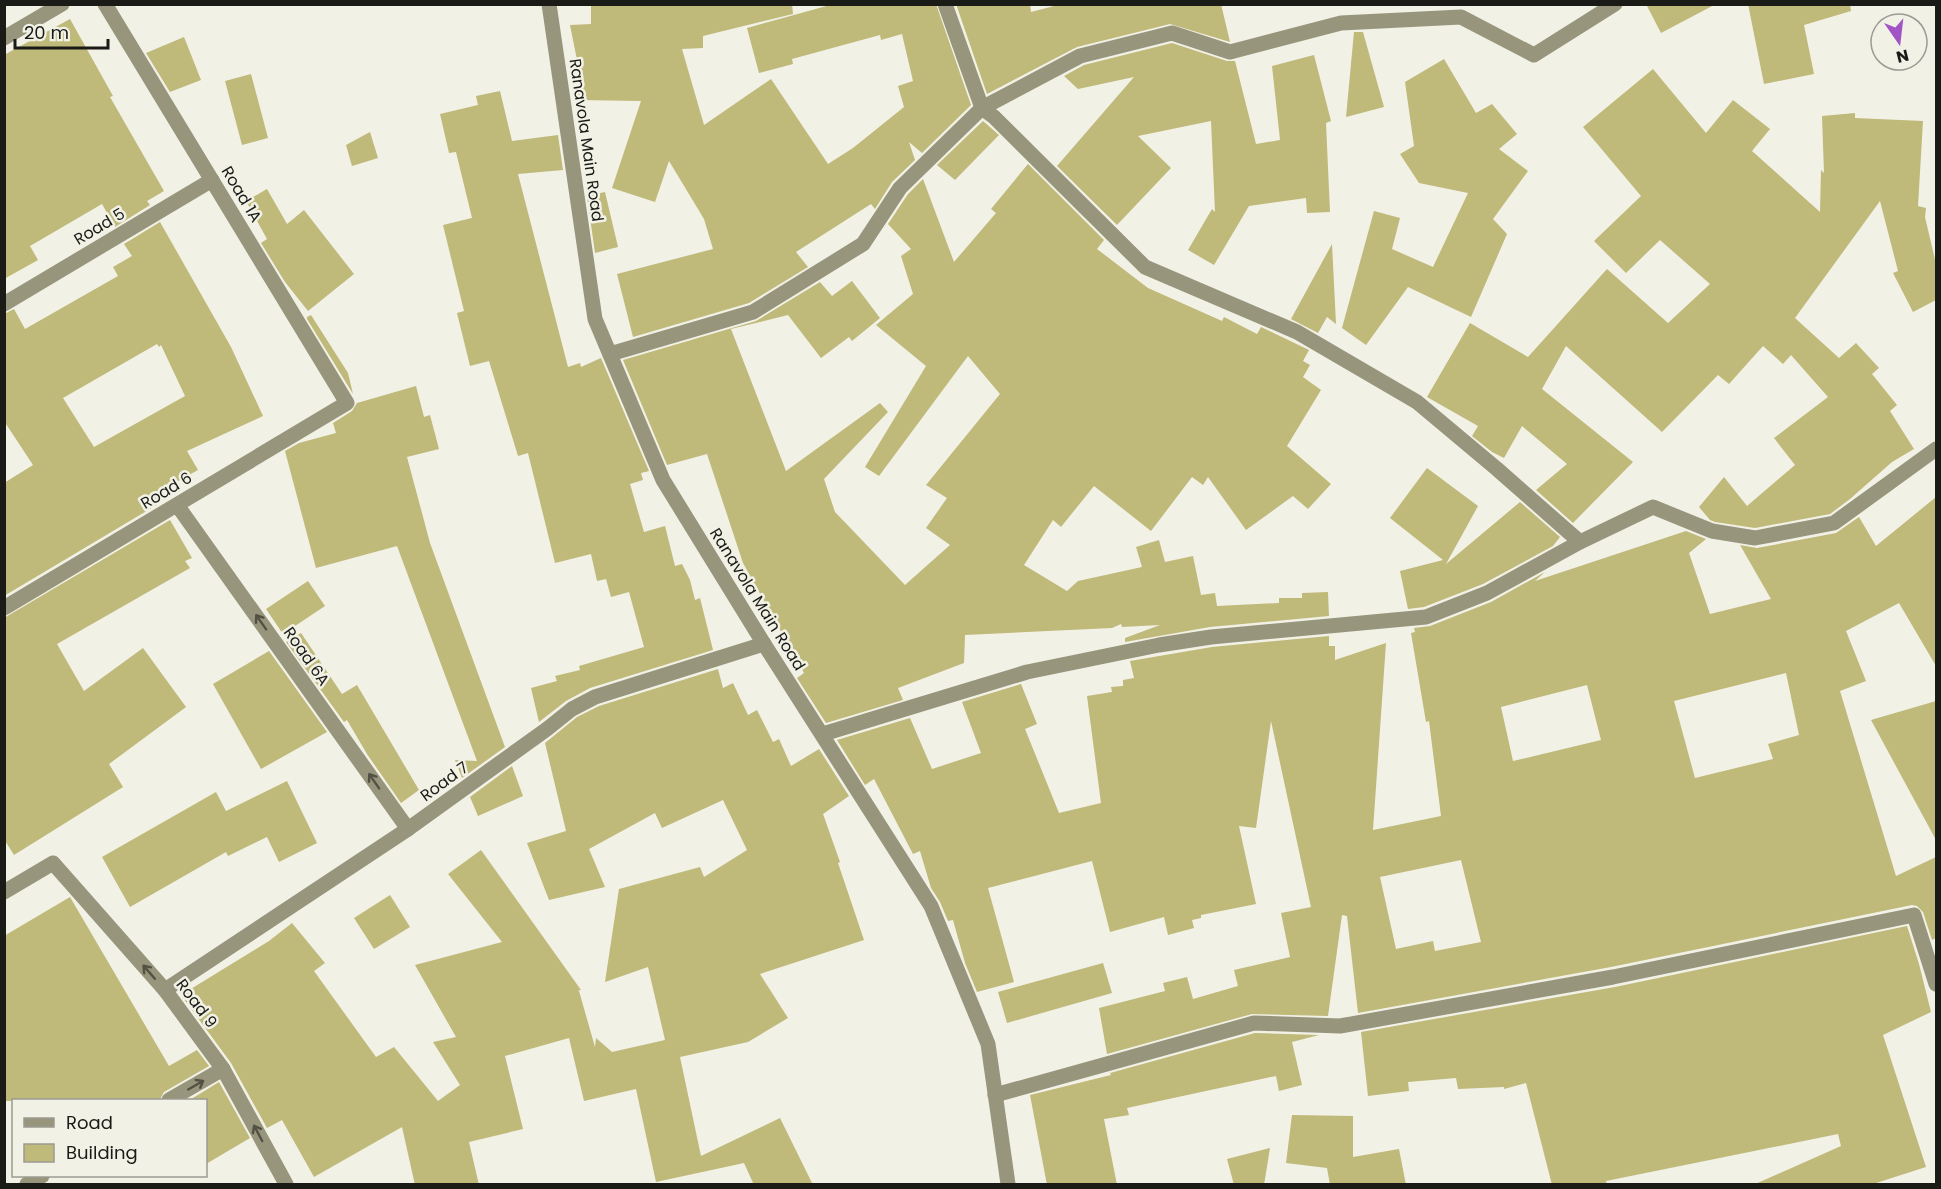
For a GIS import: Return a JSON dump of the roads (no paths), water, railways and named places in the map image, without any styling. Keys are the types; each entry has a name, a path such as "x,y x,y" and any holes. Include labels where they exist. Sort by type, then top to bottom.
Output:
{"street":[{"path":"4,38 62,4"},
{"name":"Road 1A","path":"105,4 347,403"},
{"name":"Ranavola Main Road","path":"549,4 595,319 663,480 764,644 931,906 988,1044 1008,1185"},
{"path":"945,4 982,108 994,117 1145,267 1297,332 1417,402 1497,468 1580,542"},
{"path":"610,354 753,312 863,244 900,188 982,108 1080,56 1172,33 1230,52 1341,23 1461,16 1533,55 1615,4"},
{"name":"Road 5","path":"4,304 212,180"},
{"name":"Road 6","path":"4,608 347,403"},
{"path":"823,734 1027,672 1159,645 1211,637 1426,618 1487,593 1580,542 1653,507 1712,531 1755,538 1834,523 1936,449"},
{"name":"Road 6A","path":"177,505 408,829"},
{"name":"Road 7","path":"165,990 408,829 579,705 595,697 764,644"},
{"name":"Road 9","path":"4,892 53,863 165,990 223,1069 285,1185"},
{"path":"995,1095 1254,1023 1340,1026 1613,977 1914,915 1936,984"},
{"path":"172,1099 223,1069"},
{"path":"27,1185 40,1177"}]}
